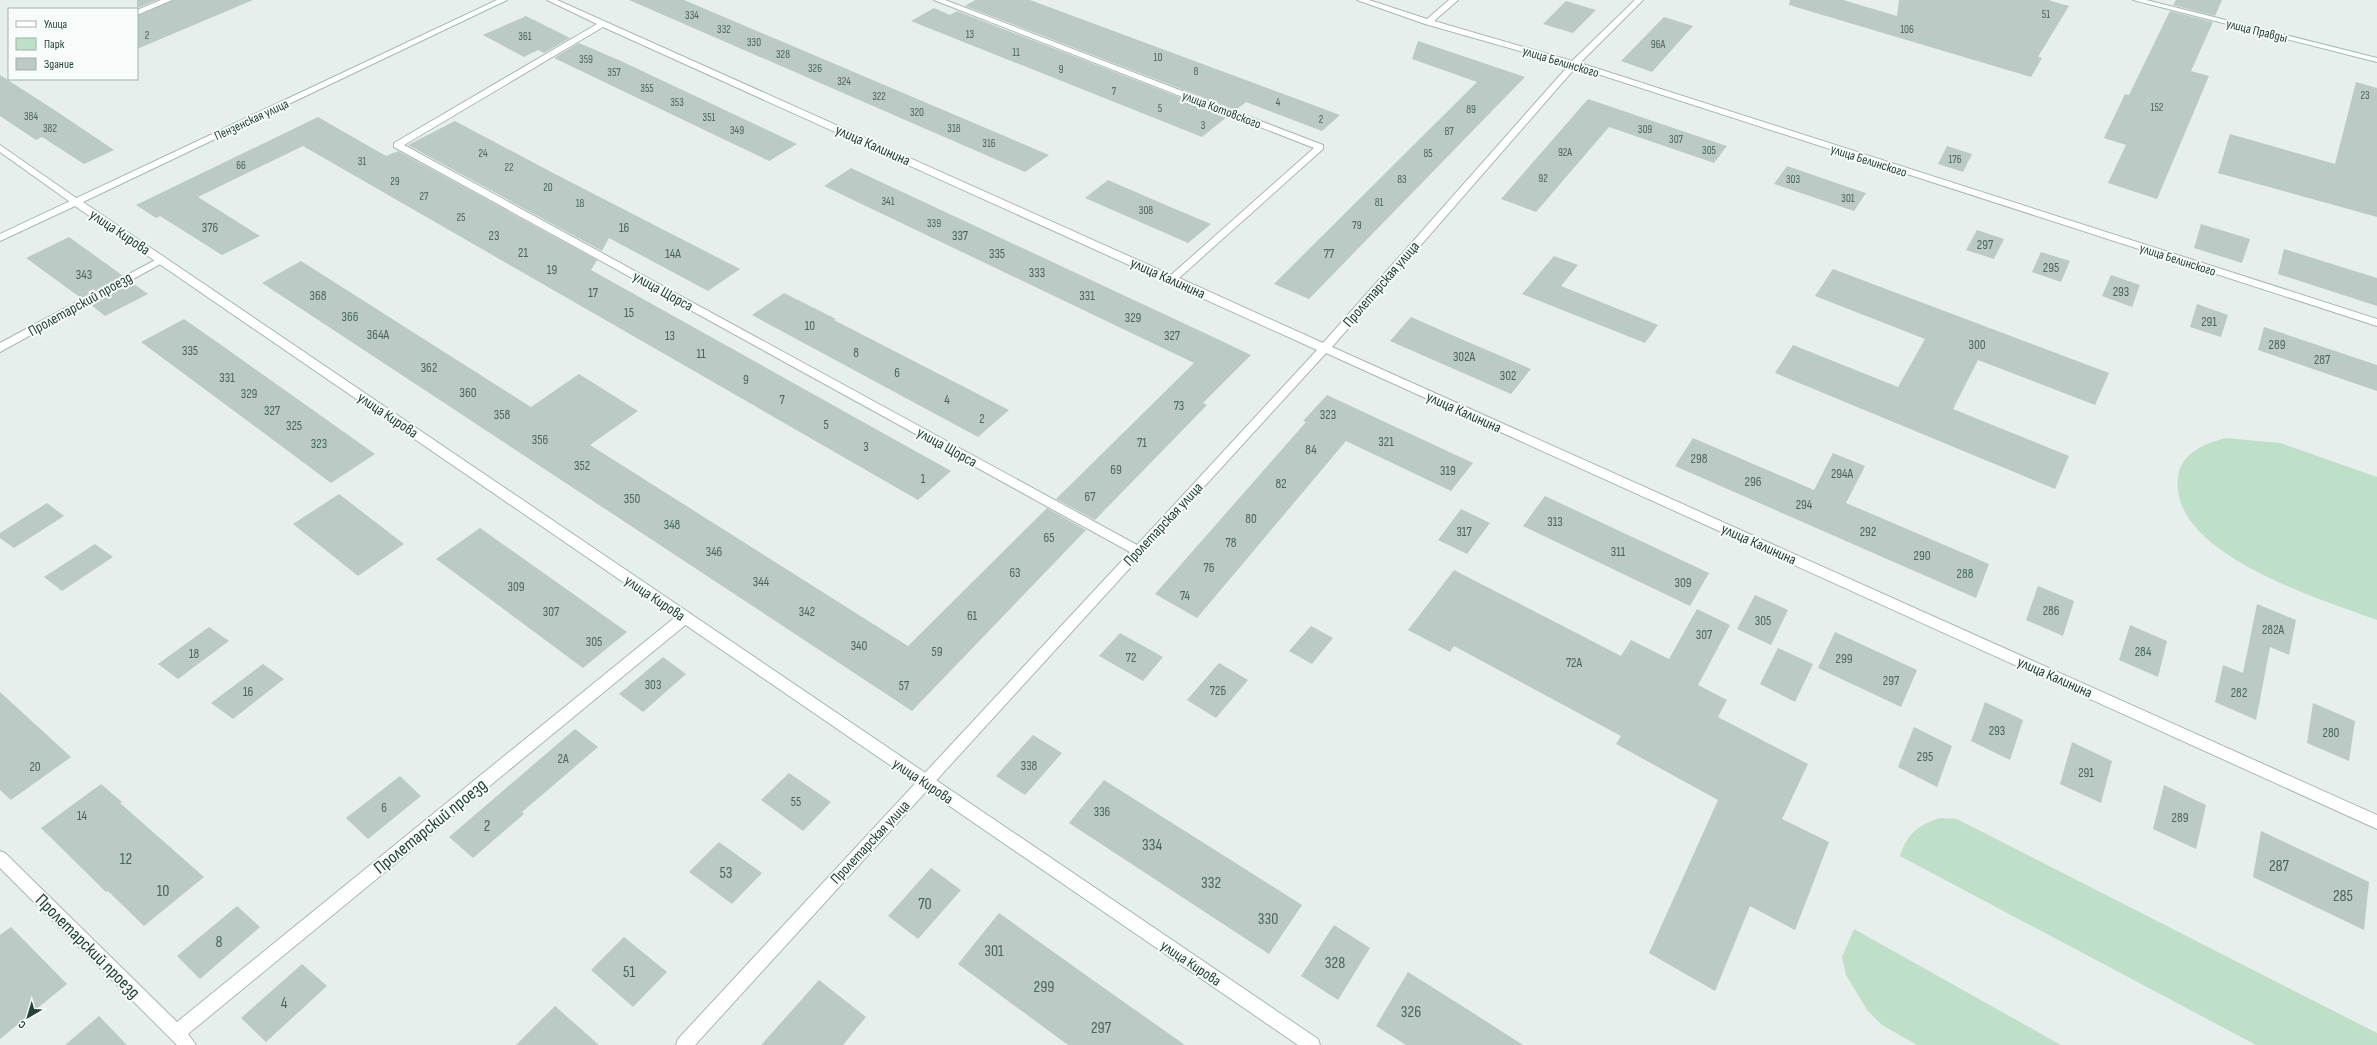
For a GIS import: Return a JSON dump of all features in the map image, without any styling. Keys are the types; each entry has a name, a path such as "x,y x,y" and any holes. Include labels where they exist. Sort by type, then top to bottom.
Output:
{"street":[{"path":"138,13 168,0"},
{"name":"Пензенская улица","path":"0,238 502,0"},
{"name":"улица Калинина","path":"551,0 2377,822"},
{"name":"улица Котовского","path":"938,0 1320,147 1172,279"},
{"name":"улица Белинского","path":"1361,0 1428,22 1574,64 2377,323"},
{"path":"1428,22 1454,0"},
{"name":"Пролетарская улица","path":"684,1045 1324,348 1574,64 1639,0"},
{"name":"улица Правды","path":"2137,0 2377,60"},
{"name":"улица Щорса","path":"602,24 397,145 1138,551"},
{"name":"улица Кирова","path":"0,148 76,202 684,618 1312,1045"},
{"name":"Пролетарский проезд","path":"0,348 161,260"},
{"name":"Пролетарский проезд","path":"176,1033 684,618"},
{"name":"Пролетарский проезд","path":"0,858 188,1045"}],"green space":[{"path":"2226,438 2280,443 2377,477 2377,620 2321,600 2253,570 2222,551 2197,529 2181,504 2178,477 2180,469 2184,461 2195,450 2202,446"},
{"path":"1940,818 1957,819 2377,1033 2377,1045 2256,1045 1900,856 1906,842 1914,831 1925,824"},
{"path":"1854,929 2061,1045 1917,1045 1882,1025 1867,1010 1846,975 1842,957"}],"building":[{"path":"137,0 157,0 137,8"},
{"path":"173,0 253,0 138,49 138,16"},
{"path":"629,0 684,0 1049,155 1025,172"},
{"path":"975,0 1030,0 1340,115 1322,131 1246,102 1236,110 965,6"},
{"path":"1790,0 1843,0 1897,16 1899,0 2048,0 2069,6 2038,57 2042,58 2031,77 1789,5"},
{"path":"2176,0 2222,0 2215,16 2173,5"},
{"path":"1566,1 1596,10 1573,33 1543,24"},
{"path":"934,8 950,15 957,11 1228,116 1202,137 911,21"},
{"path":"2170,11 2213,22 2191,71 2209,76 2157,199 2108,183 2126,145 2104,138 2125,94 2129,95"},
{"path":"526,16 570,38 544,53 538,50 524,57 483,35"},
{"path":"1664,17 1693,26 1652,72 1621,61"},
{"path":"1418,41 1525,77 1309,299 1274,284 1477,82 1412,59"},
{"path":"579,43 621,61 797,144 769,161 554,58"},
{"path":"0,75 114,150 84,164 42,137 36,140 0,116"},
{"path":"2356,82 2377,88 2377,217 2218,173 2230,134 2335,164"},
{"path":"1588,99 1727,146 1714,163 1609,127 1536,212 1501,199"},
{"path":"318,117 386,156 398,151 597,260 591,270 951,471 918,500 303,146 198,197 260,236 222,255 160,216 156,218 136,205"},
{"path":"455,121 740,269 708,291 609,238 602,251 408,145"},
{"path":"1947,146 1972,154 1963,172 1938,164"},
{"path":"1787,166 1866,193 1854,211 1774,184"},
{"path":"851,168 1251,355 1203,403 1207,405 1095,520 1056,499 1194,363 824,186"},
{"path":"1108,180 1211,224 1188,243 1085,198"},
{"path":"2201,224 2250,239 2242,263 2194,248"},
{"path":"1977,230 2004,239 1994,259 1966,250"},
{"path":"69,237 123,276 81,298 26,258"},
{"path":"2284,249 2377,278 2377,306 2278,274"},
{"path":"2041,252 2070,261 2061,282 2032,272"},
{"path":"1554,256 1578,265 1561,286 1658,325 1645,343 1522,294"},
{"path":"301,261 531,407 579,374 638,411 590,445 908,646 1047,508 1086,530 912,711 262,283"},
{"path":"1833,269 2109,373 2095,405 1978,360 1953,409 2069,456 2055,489 1775,373 1793,345 1898,387 1925,339 1815,296"},
{"path":"2111,275 2140,285 2132,307 2102,296"},
{"path":"131,282 148,294 105,316 90,304"},
{"path":"784,293 1009,410 978,437 752,315"},
{"path":"2197,304 2228,315 2221,337 2190,327"},
{"path":"1411,317 1531,369 1511,394 1390,341"},
{"path":"184,319 375,454 331,483 141,342"},
{"path":"2264,327 2377,365 2377,391 2258,350"},
{"path":"1327,395 1473,463 1451,491 1346,441 1197,618 1155,594 1306,422 1303,421"},
{"path":"1693,438 1814,490 1833,453 1865,466 1846,503 1989,564 1976,598 1675,466"},
{"path":"339,494 404,544 358,576 293,524"},
{"path":"1545,496 1709,573 1690,606 1523,526"},
{"path":"47,503 64,516 14,548 0,538 0,533"},
{"path":"1461,509 1490,523 1467,554 1438,540"},
{"path":"480,528 627,632 583,668 436,559"},
{"path":"95,544 113,557 62,591 44,577"},
{"path":"1454,570 1621,656 1631,640 1669,659 1697,609 1730,625 1698,685 1727,700 1718,717 1808,764 1782,819 1829,842 1795,930 1750,906 1715,991 1649,953 1718,800 1616,744 1621,736 1454,646 1450,652 1408,630"},
{"path":"2038,586 2074,601 2063,636 2026,620"},
{"path":"1755,595 1788,610 1771,645 1737,629"},
{"path":"2257,604 2296,620 2289,655 2270,647 2256,720 2215,702 2223,665 2243,673"},
{"path":"2130,625 2167,641 2158,677 2119,660"},
{"path":"1311,626 1333,638 1312,664 1289,651"},
{"path":"209,627 229,641 178,679 158,664"},
{"path":"1835,632 1917,670 1901,707 1818,668"},
{"path":"1120,633 1163,657 1143,681 1099,656"},
{"path":"1778,648 1813,664 1795,702 1760,684"},
{"path":"663,657 686,674 643,712 619,694"},
{"path":"1219,663 1248,680 1216,718 1187,700"},
{"path":"263,664 284,679 233,719 211,703"},
{"path":"0,692 71,757 11,800 0,790"},
{"path":"1985,702 2023,720 2010,760 1971,741"},
{"path":"2313,703 2355,721 2349,761 2307,743"},
{"path":"1914,727 1952,746 1937,787 1898,767"},
{"path":"575,729 598,747 522,812 524,814 473,858 449,837"},
{"path":"1033,735 1062,753 1025,795 996,776"},
{"path":"2072,742 2112,761 2101,803 2060,784"},
{"path":"789,773 831,802 803,831 761,800"},
{"path":"400,776 421,796 368,839 346,818"},
{"path":"1104,780 1302,905 1269,954 1069,823"},
{"path":"101,784 122,802 120,803 204,877 144,926 108,891 106,892 41,828"},
{"path":"2164,785 2206,805 2196,849 2153,829"},
{"path":"2261,831 2369,882 2364,930 2253,877"},
{"path":"719,842 762,873 732,904 689,872"},
{"path":"931,868 961,890 918,939 888,916"},
{"path":"237,906 260,927 200,979 177,956"},
{"path":"999,913 1185,1045 1068,1045 958,964"},
{"path":"1334,925 1370,948 1338,1000 1301,976"},
{"path":"11,927 67,984 0,1039 0,935"},
{"path":"624,937 667,972 633,1007 591,970"},
{"path":"302,964 327,986 266,1042 241,1018"},
{"path":"1408,972 1523,1045 1406,1045 1376,1026"},
{"path":"819,980 866,1017 843,1045 761,1045"},
{"path":"555,1006 599,1045 516,1045"},
{"path":"99,1016 127,1045 65,1045"}]}
